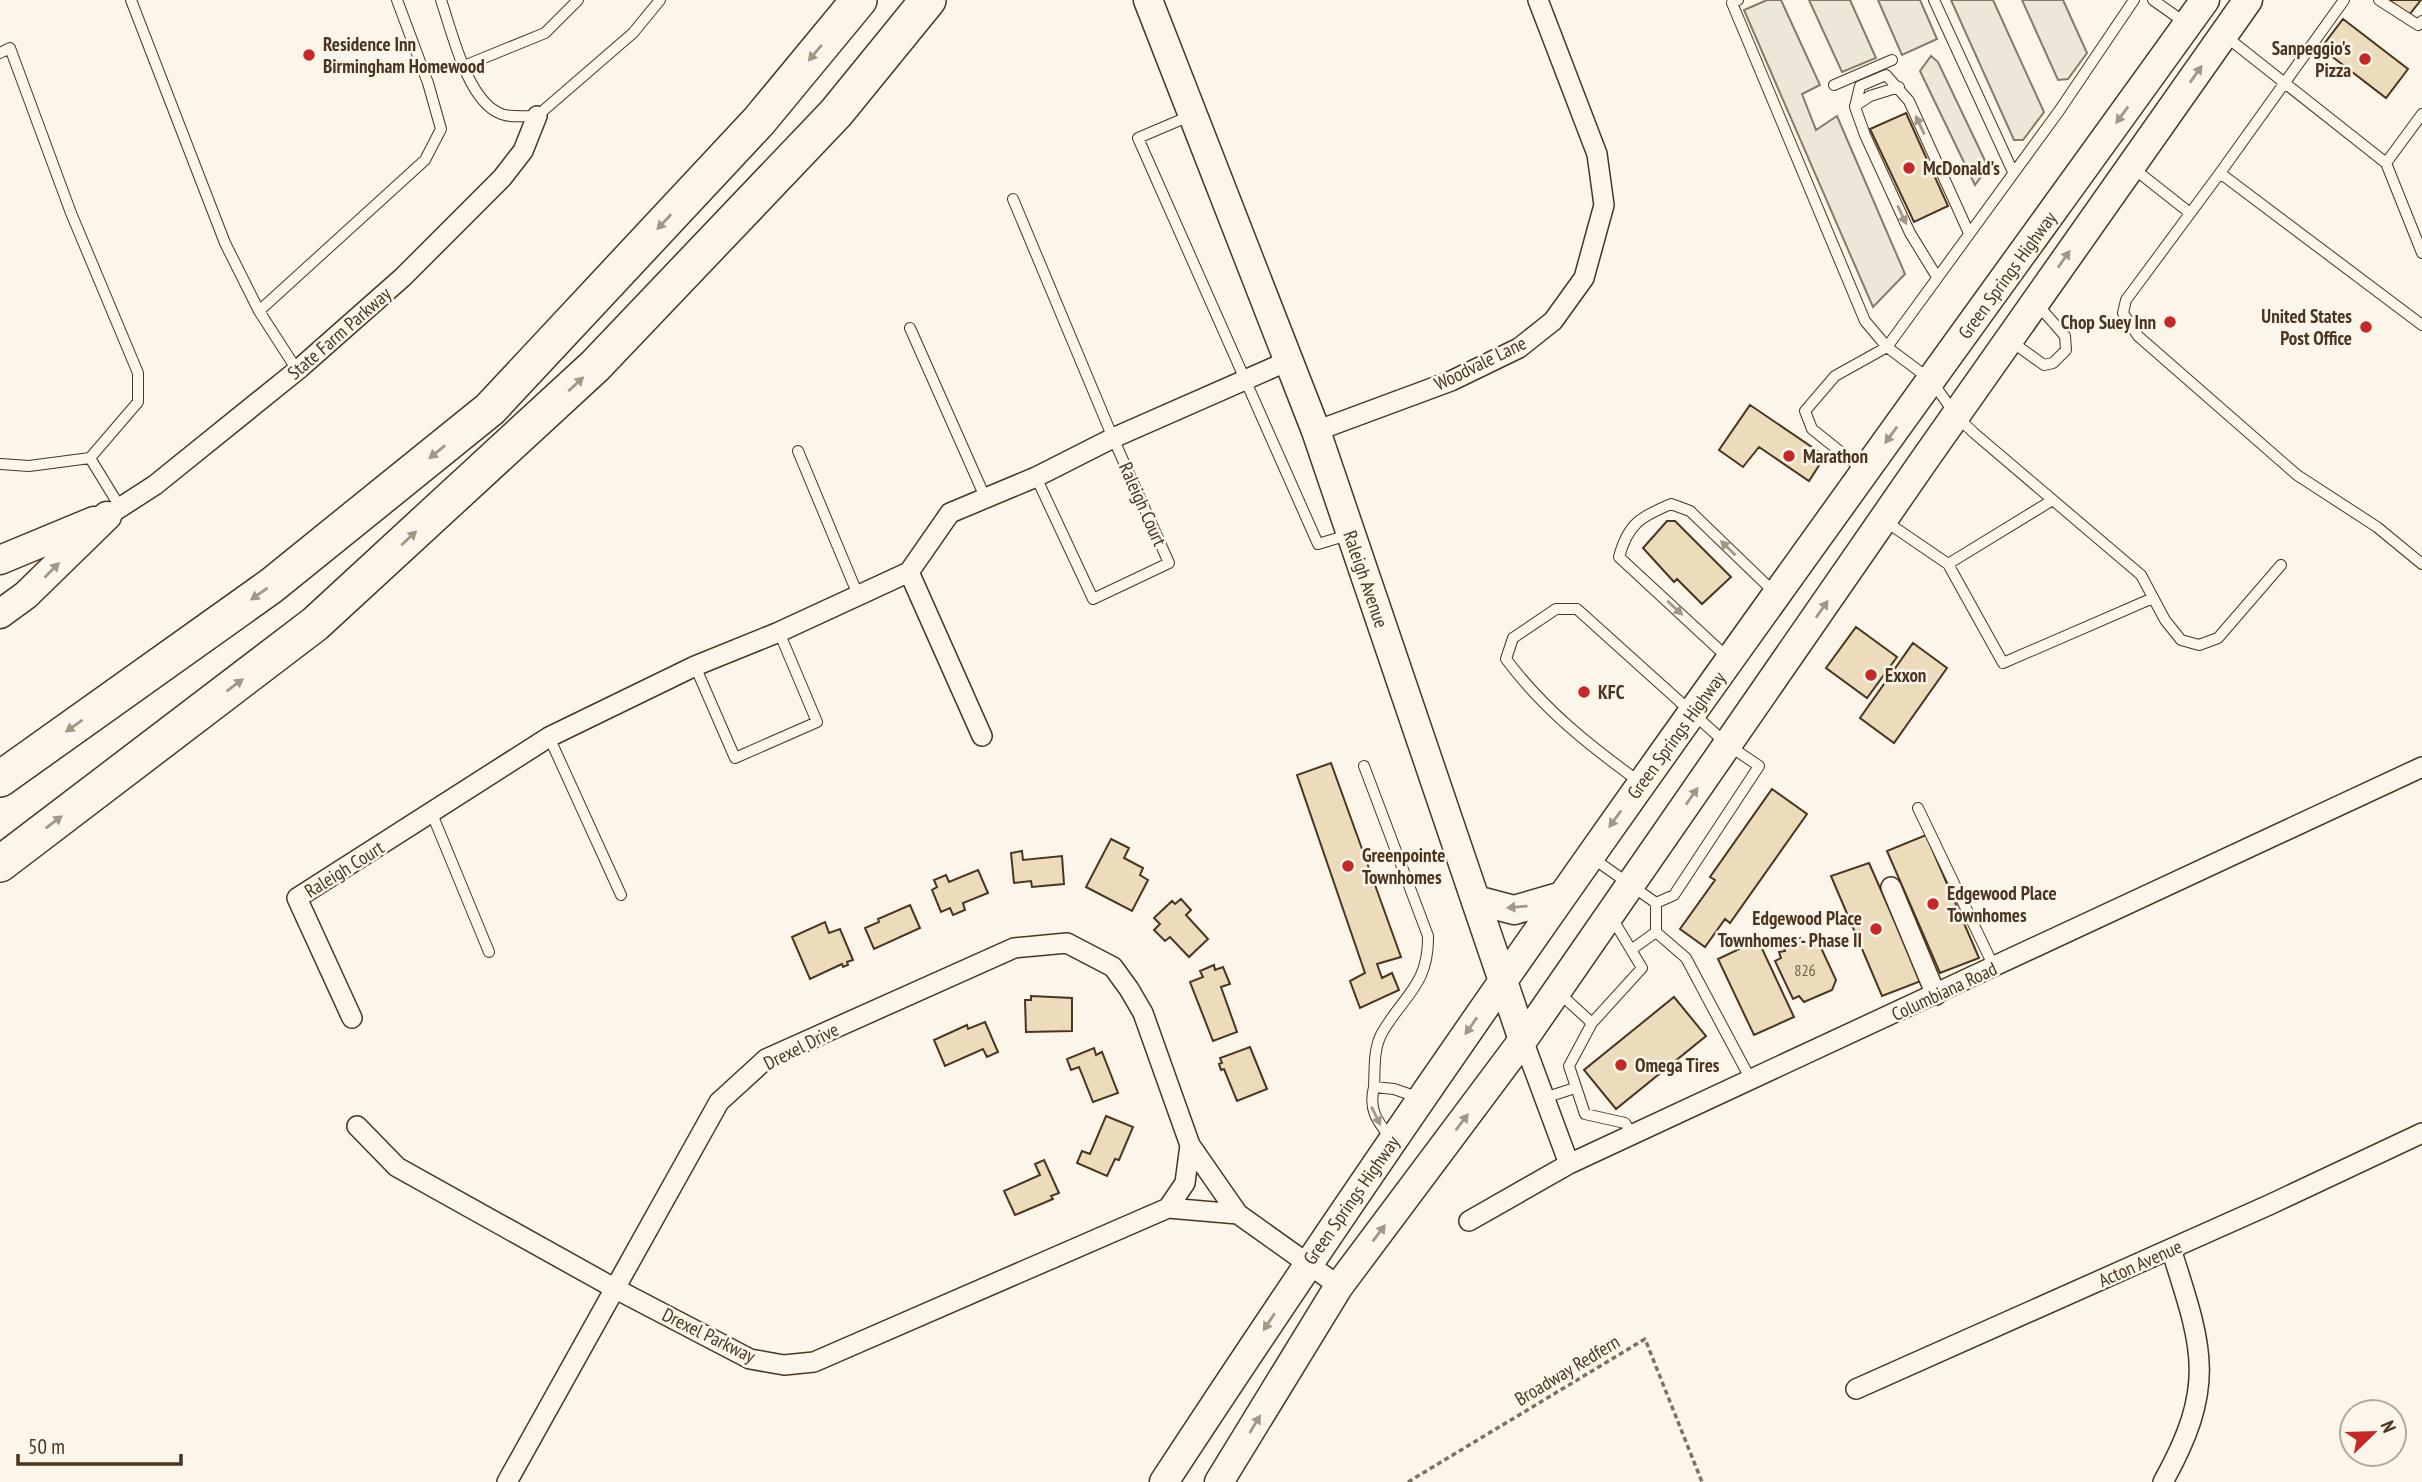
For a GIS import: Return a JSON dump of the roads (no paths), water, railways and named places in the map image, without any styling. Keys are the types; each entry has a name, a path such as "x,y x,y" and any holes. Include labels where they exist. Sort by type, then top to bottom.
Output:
{"highway":[{"path":"0,779 271,586 490,410 759,121 859,0"},
{"path":"0,864 314,624 595,366 836,113 928,0"}],"main road":[{"name":"Raleigh Avenue","path":"1148,0 1316,430 1523,1040"},
{"name":"Green Springs Highway","path":"1164,1482 1306,1265 1559,897 2204,0"},
{"name":"Green Springs Highway","path":"1219,1482 1339,1286 1523,1040 1883,519 1957,417 2034,301 2248,0"},
{"name":"State Farm Parkway","path":"0,560 113,512"},
{"name":"State Farm Parkway","path":"0,614 26,596 113,512"},
{"path":"1476,900 1514,910 1559,897"}],"street":[{"name":"Woodvale Lane","path":"1316,430 1451,381 1519,348 1553,321 1584,278 1604,205 1597,155 1538,0"},
{"name":"State Farm Parkway","path":"113,512 155,485 297,370 402,277 502,178 523,151 537,116"},
{"name":"Raleigh Court","path":"352,1018 297,898 549,737 695,666 779,632 909,572 950,513 1036,477 1112,438 1288,361"},
{"path":"909,572 982,736"},
{"name":"Columbiana Road","path":"1469,1221 1569,1164 2422,767"},
{"path":"1891,887 1936,995"},
{"name":"Drexel Drive","path":"507,1482 719,1102 766,1059 1014,948 1067,943 1113,967 1143,1013 1189,1145 1238,1214"},
{"name":"Raleigh Avenue","path":"1523,1040 1569,1164"},
{"name":"Drexel Parkway","path":"357,1126 397,1167 614,1288 750,1359 785,1365 814,1362 1168,1208 1238,1214"},
{"name":"Acton Avenue","path":"1856,1389 2171,1249 2422,1133"},
{"name":"Drexel Drive","path":"1168,1208 1185,1183 1189,1145"},
{"path":"1238,1214 1339,1286"},
{"path":"2163,1482 2192,1424 2201,1382 2198,1333 2171,1249"}],"lane":[{"path":"131,0 225,243 259,311 297,370"},
{"path":"259,311 425,160 441,129 429,83 397,0"},
{"path":"441,0 464,66 481,100 500,114 537,116 634,33 660,0"},
{"path":"464,66 545,33 578,0"},
{"path":"1738,0 1732,3 1865,321 1887,347 1931,380 1957,417 2051,501 2141,575 2181,640 2199,645 2218,638 2281,565"},
{"path":"1934,0 2013,172"},
{"path":"1865,471 1812,429 1805,411 1835,376 1887,347 2134,0"},
{"path":"2153,0 2187,24"},
{"path":"2344,0 2126,300 2123,313 2138,336 2297,475 2377,527 2422,564"},
{"path":"2379,0 2418,25 2422,20"},
{"path":"2224,34 2386,163 2422,253"},
{"path":"0,53 10,48 71,214 138,373 138,402 90,458 52,464 0,464"},
{"path":"1833,85 1892,60"},
{"path":"1937,277 1910,233 1855,107 1860,86 1886,75 1899,87 1909,101 1968,231"},
{"path":"2386,163 2422,114"},
{"path":"1193,115 1138,138 1318,544 1351,534"},
{"path":"2130,166 2190,213"},
{"path":"2220,173 2422,325"},
{"name":"Raleigh Court","path":"1013,199 1112,438 1169,563 1093,599 1036,477"},
{"path":"2008,339 2044,365 2053,363 2066,350 2065,336 2034,301"},
{"path":"910,328 985,497"},
{"path":"798,451 858,595"},
{"path":"90,458 113,512"},
{"path":"1948,564 2051,501"},
{"path":"1730,660 1619,557 1625,535 1643,516 1671,505 1690,510 1776,595"},
{"path":"1883,519 1948,564 2003,663 2153,598"},
{"path":"1641,783 1577,736 1531,693 1506,659 1513,638 1556,609 1577,609 1727,745 1759,766 1674,895 1656,903"},
{"path":"695,666 735,758 817,723 779,632"},
{"path":"549,737 621,895"},
{"path":"1364,766 1428,936 1428,957 1420,982 1382,1033 1376,1049 1374,1087 1370,1103 1374,1118 1392,1140"},
{"path":"1918,808 1994,968"},
{"path":"432,814 489,952"},
{"path":"1589,855 1656,903"},
{"path":"1656,903 1656,932 1686,958 1751,1080"},
{"path":"1610,914 1642,968 1592,1023 1569,1066 1585,1114 1625,1123 1632,1135"},
{"path":"1632,950 1656,932"},
{"path":"1557,991 1592,1023"},
{"path":"1374,1087 1394,1089 1421,1099"},
{"path":"1544,1098 1575,1088"}],"place":[{"name":"Residence Inn Birmingham Homewood","path":"309,55"},
{"name":"Sanpeggio's Pizza","path":"2365,59"},
{"name":"McDonald's","path":"1909,168"},
{"name":"Chop Suey Inn","path":"2170,322"},
{"name":"United States Post Office","path":"2366,327"},
{"name":"Marathon","path":"1789,456"},
{"name":"Exxon","path":"1871,675"},
{"name":"KFC","path":"1584,692"},
{"name":"Greenpointe Townhomes","path":"1348,866"},
{"name":"Edgewood Place Townhomes","path":"1933,904"},
{"name":"Edgewood Place Townhomes - Phase II","path":"1876,929"},
{"name":"Omega Tires","path":"1621,1065"}]}
